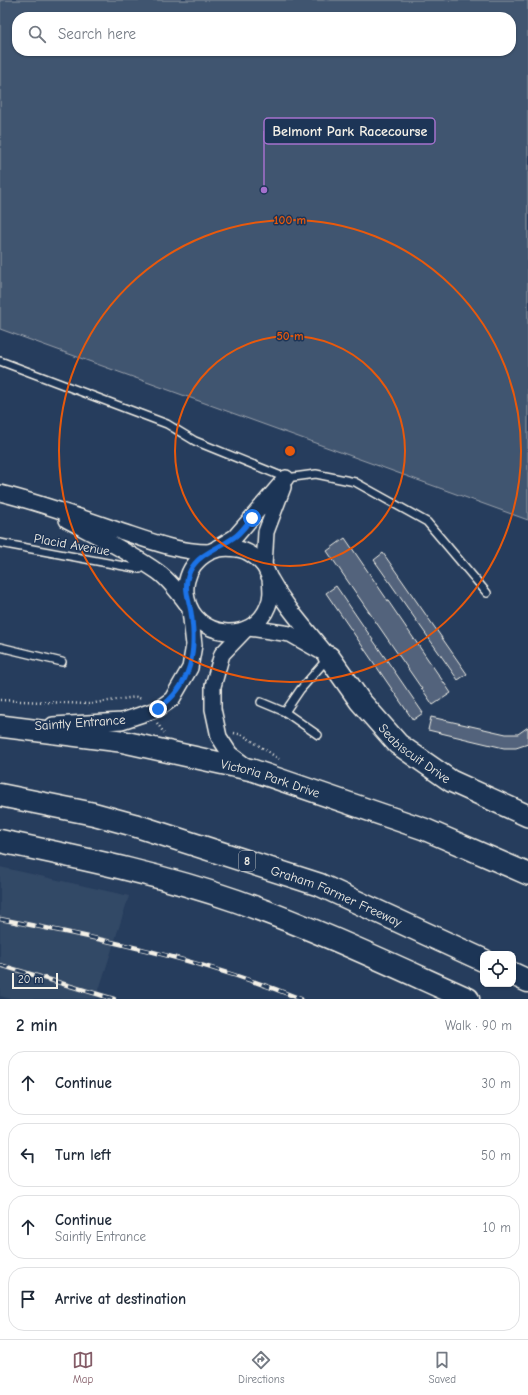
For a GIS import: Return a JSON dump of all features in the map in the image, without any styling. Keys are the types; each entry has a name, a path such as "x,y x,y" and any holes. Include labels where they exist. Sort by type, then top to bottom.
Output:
{"highway":[{"name":"Graham Farmer Freeway","path":"0,795 94,814 134,825 320,885 480,959"},
{"path":"0,841 126,868 237,901 349,945 468,999"},
{"path":"516,975 528,981"}],"street":[{"path":"189,608 185,593 189,574 199,559 235,537 286,478"},
{"path":"252,770 230,754 219,737 214,709 214,686 222,654 248,628 260,619 268,607 271,594 267,573 266,532 286,478"},
{"path":"0,493 29,500 159,545 194,552 212,551 228,547 242,549 254,556 267,573 288,607 330,657"},
{"path":"29,500 114,545 159,572 175,588 198,621 209,628 221,632 234,633 248,628 290,634 330,657"},
{"name":"Saintly Entrance","path":"8,726 122,721 158,709 172,699 181,687 190,668 194,645 189,608"},
{"name":"Seabiscuit Drive","path":"330,657 360,701 398,744 451,781 528,816"},
{"name":"Victoria Park Drive","path":"8,726 120,741 252,770 424,829 528,874"}],"lane":[{"path":"0,361 168,424 195,441 286,478 316,474 355,482 427,522 487,593"},
{"name":"Placid Avenue","path":"0,543 140,569"},
{"path":"0,647 62,662"},
{"path":"285,712 300,690 330,657"},
{"path":"262,702 285,712 318,736"}],"shaded area":[{"path":"0,0 528,0 528,520 0,329"},
{"path":"0,867 129,896 96,999 11,999 0,996"}],"building":[{"path":"345,538 451,693 433,705 327,551"},
{"path":"383,553 467,674 458,680 374,560"},
{"path":"336,586 423,713 413,720 326,593"},
{"path":"431,717 506,734 518,734 528,727 528,744 516,748 504,748 428,730"}],"railway":[{"path":"0,919 77,934 153,952 227,973 301,999"},
{"path":"0,965 114,999"}],"place":[{"name":"Belmont Park Racecourse","path":"264,190"}],"route":[{"path":"158,709 172,699 181,687 190,668 194,645 190,610 185,593 186,580 191,569 199,559 235,537 252,518"}]}
